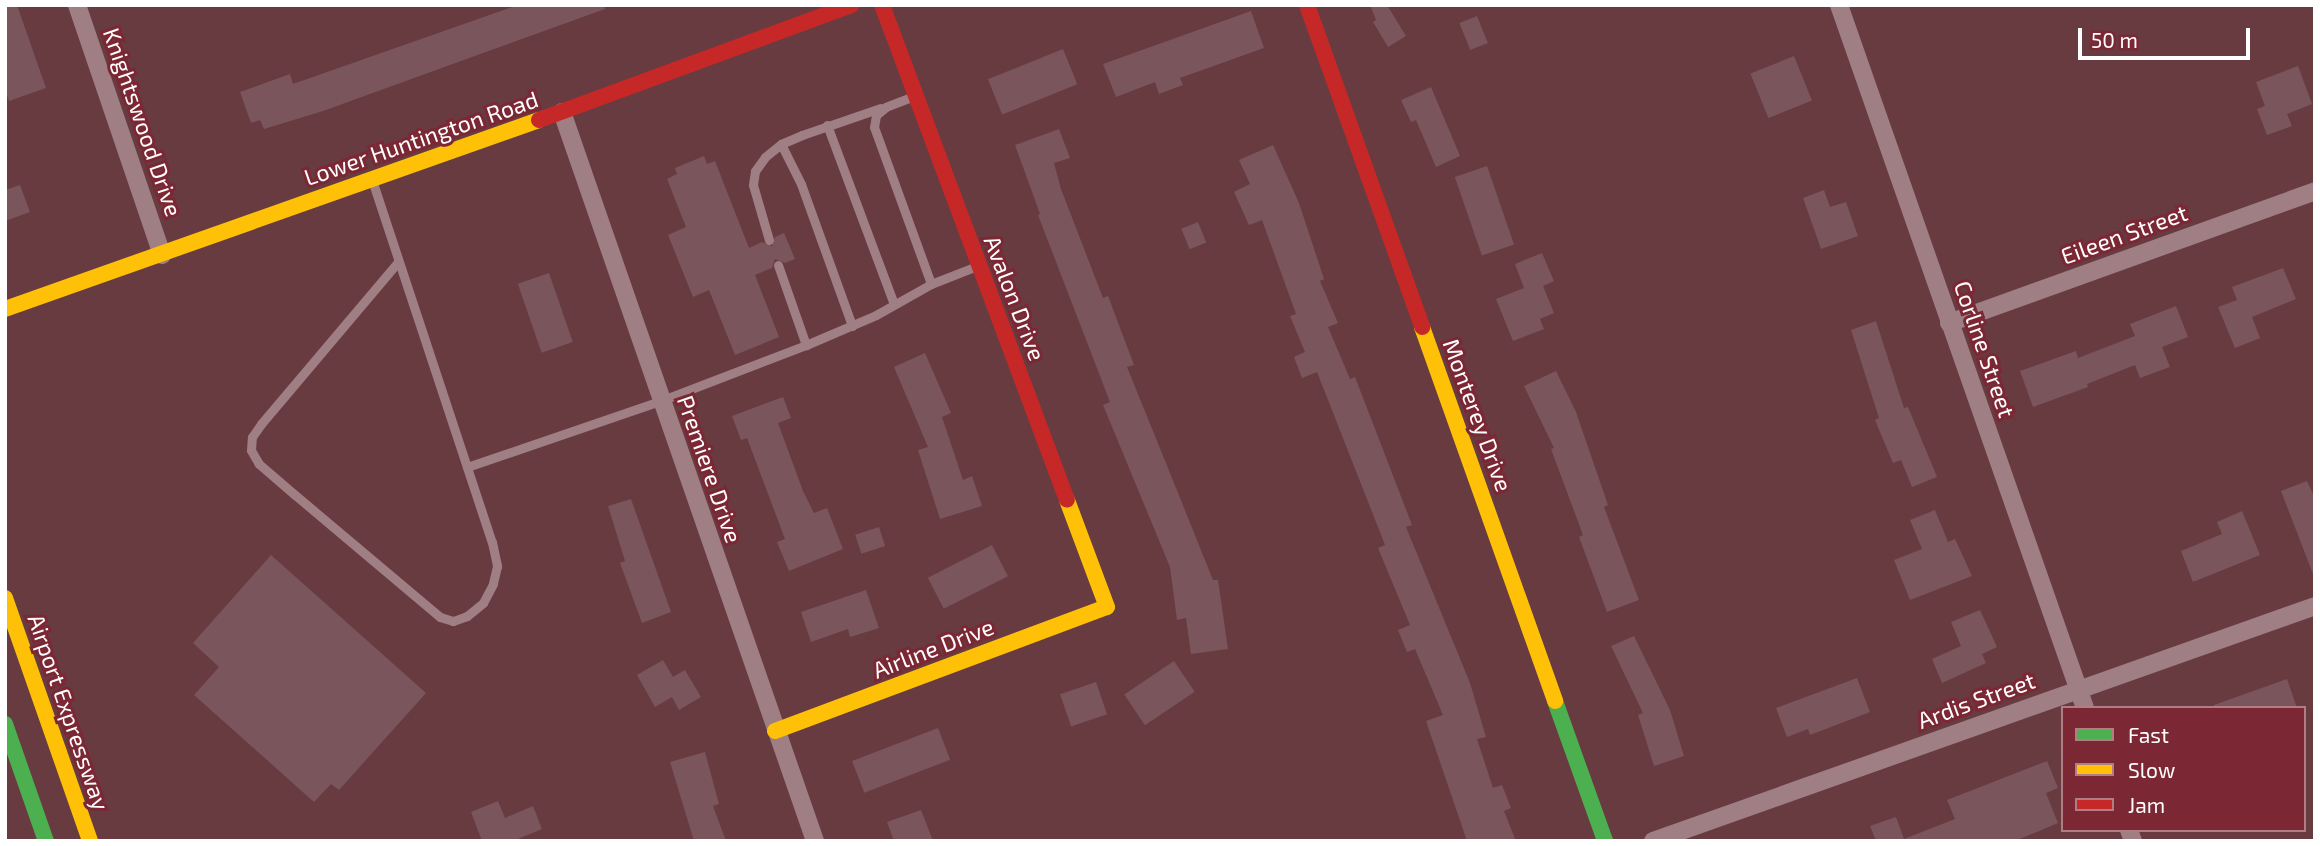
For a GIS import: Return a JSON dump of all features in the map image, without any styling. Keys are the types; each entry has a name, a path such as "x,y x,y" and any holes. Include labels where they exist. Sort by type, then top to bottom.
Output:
{"street":[{"name":"Knightswood Drive","path":"77,5 162,254"},
{"name":"Lower Huntington Road","path":"5,309 562,112 851,5"},
{"name":"Avalon Drive","path":"882,5 1107,607"},
{"name":"Monterey Drive","path":"1307,5 1605,841"},
{"name":"Corline Street","path":"1839,5 2084,706"},
{"name":"Premiere Drive","path":"562,112 660,401 815,841"},
{"name":"Eileen Street","path":"1949,323 2315,191"},
{"name":"Airport Expressway","path":"5,598 90,841"},
{"name":"Ardis Street","path":"1653,841 2315,606"},
{"name":"Airline Drive","path":"775,731 1107,607"},
{"path":"5,724 46,841"}],"lane":[{"path":"769,240 753,184 755,171 781,144 915,96"},
{"path":"886,107 876,115 874,127 930,284"},
{"path":"828,125 894,304"},
{"path":"781,144 801,184 852,326"},
{"path":"372,179 497,566 493,584 483,603 467,616 453,621 440,617 418,599 259,464 251,450 253,437 261,424 398,262"},
{"path":"778,265 806,345"},
{"path":"467,467 660,401 806,345 852,326 930,284 979,265"}],"building":[{"path":"5,5 17,5 46,88 9,101 5,90"},
{"path":"518,5 604,5 605,9 323,111 264,129 260,120 251,123 240,92 290,74 293,84"},
{"path":"1370,5 1387,5 1406,36 1388,47 1373,22 1376,20"},
{"path":"1251,11 1264,48 1180,78 1183,85 1159,94 1155,82 1116,97 1103,64"},
{"path":"1477,16 1488,43 1470,50 1459,23"},
{"path":"1063,49 1077,84 1002,115 988,79"},
{"path":"1794,56 1812,101 1768,118 1750,74"},
{"path":"2298,66 2312,104 2287,114 2292,126 2267,135 2257,109 2265,106 2256,82"},
{"path":"1431,87 1460,156 1436,167 1416,120 1411,122 1401,100"},
{"path":"1059,129 1070,158 1054,163 1061,189 1103,298 1108,296 1134,365 1127,367 1213,580 1218,580 1228,649 1191,654 1186,618 1177,620 1170,567 1103,405 1110,402 1038,215 1040,214 1015,145"},
{"path":"1273,145 1299,203 1324,279 1320,281 1338,323 1328,327 1350,379 1355,377 1412,525 1406,527 1470,683 1486,737 1477,739 1493,788 1502,785 1511,808 1504,811 1516,841 1467,841 1426,721 1443,715 1415,649 1407,652 1398,630 1410,625 1378,548 1385,545 1317,372 1302,378 1294,357 1305,352 1290,316 1296,314 1262,220 1249,225 1234,192 1250,184 1239,160"},
{"path":"704,156 707,164 715,161 749,248 762,242 772,246 775,237 784,233 795,259 785,263 775,259 772,268 755,275 779,337 735,355 709,290 693,297 668,235 686,227 667,179 677,174 675,168"},
{"path":"1487,166 1514,244 1482,256 1455,177"},
{"path":"20,185 30,212 5,221 5,190"},
{"path":"1824,190 1830,207 1846,202 1858,236 1821,249 1803,198"},
{"path":"1198,222 1206,242 1190,249 1181,229"},
{"path":"1542,253 1554,281 1543,286 1554,313 1540,319 1544,329 1513,341 1496,299 1524,288 1515,264"},
{"path":"2283,268 2296,299 2252,317 2260,338 2235,348 2218,307 2237,300 2232,287"},
{"path":"549,273 573,342 542,353 518,284"},
{"path":"2176,306 2188,337 2162,347 2170,367 2140,378 2135,365 2087,384 2088,387 2033,407 2020,371 2076,351 2078,358 2135,336 2130,324"},
{"path":"1876,321 1904,408 1908,407 1937,477 1912,487 1901,460 1893,463 1875,420 1879,418 1851,330"},
{"path":"925,353 951,413 942,417 963,480 972,476 982,506 940,519 918,450 928,447 894,367"},
{"path":"1556,371 1576,412 1608,505 1604,507 1639,600 1607,612 1579,537 1583,535 1551,449 1554,448 1524,386"},
{"path":"783,397 791,418 778,423 803,491 814,513 827,508 843,549 789,571 777,542 785,539 747,438 741,440 732,416"},
{"path":"2307,481 2315,498 2313,574 2281,491"},
{"path":"631,499 671,612 642,623 620,563 625,561 608,506"},
{"path":"1935,510 1948,542 1955,539 1972,576 1910,600 1894,560 1922,549 1910,520"},
{"path":"2242,511 2260,555 2193,582 2181,551 2222,534 2217,522"},
{"path":"879,527 885,546 861,554 855,535"},
{"path":"992,545 1008,576 944,609 928,578"},
{"path":"271,555 426,693 339,790 331,784 314,802 194,695 219,667 193,643"},
{"path":"866,590 879,628 850,637 848,629 811,642 801,612"},
{"path":"1980,610 1997,647 1982,654 1986,663 1942,683 1932,659 1961,646 1951,622"},
{"path":"1634,636 1670,710 1684,756 1654,766 1638,715 1643,713 1611,646"},
{"path":"663,660 673,677 685,670 701,697 679,710 672,697 655,707 637,675"},
{"path":"1174,661 1195,692 1145,725 1124,695"},
{"path":"1857,678 1870,712 1810,735 1808,729 1787,737 1776,708"},
{"path":"2287,679 2296,706 2214,706"},
{"path":"1096,682 1107,714 1071,727 1060,694"},
{"path":"938,728 950,760 864,793 852,761"},
{"path":"705,752 719,804 713,806 726,841 694,841 670,762"},
{"path":"2047,761 2058,788 2046,793 2058,823 2015,841 1876,841 1870,826 1896,817 1904,839 1955,819 1947,800"},
{"path":"498,801 505,818 533,806 542,829 513,841 482,841 471,812"},
{"path":"921,810 933,841 894,841 887,822"}],"traffic: fast":[{"path":"1555,701 1605,841"},
{"path":"5,724 46,841"}],"traffic: slow":[{"path":"5,309 539,120"},
{"path":"1422,327 1555,701"},
{"path":"775,731 1107,607 1067,500"},
{"path":"5,598 90,841"}],"traffic: jam":[{"path":"539,120 851,5"},
{"path":"882,5 1067,500"},
{"path":"1307,5 1422,327"}]}
